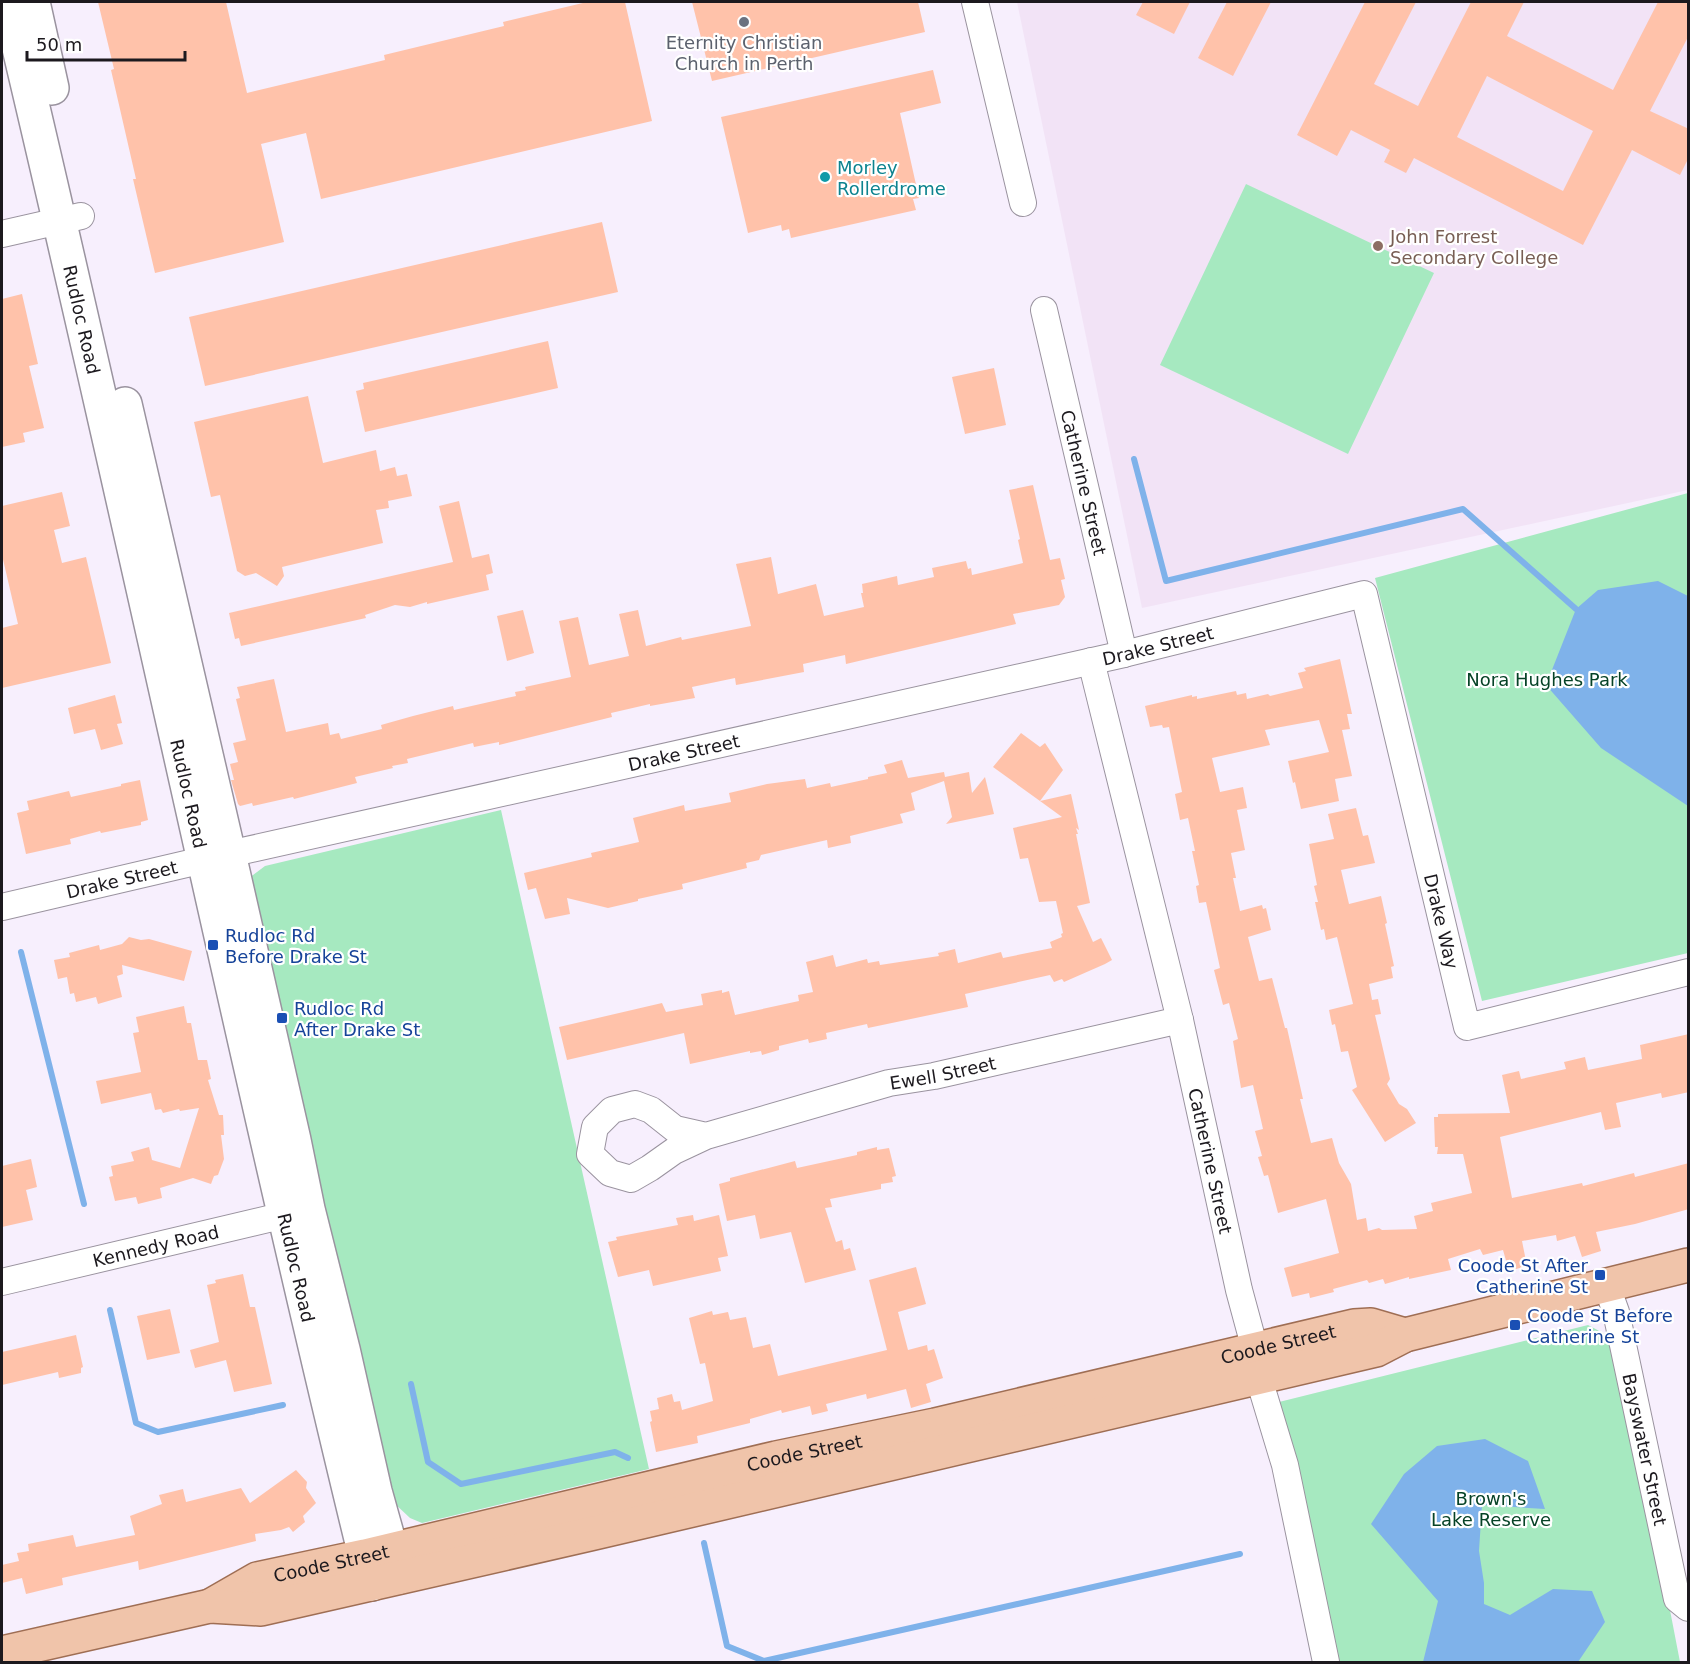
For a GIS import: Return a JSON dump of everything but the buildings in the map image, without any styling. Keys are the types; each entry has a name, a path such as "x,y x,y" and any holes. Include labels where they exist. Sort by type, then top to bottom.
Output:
{"main road":[{"name":"Rudloc Road","path":"8,2 71,218"},
{"name":"Rudloc Road","path":"33,2 71,218 297,1212 343,1348 375,1491 382,1567"},
{"name":"Coode Street","path":"2,1653 210,1606 261,1609 382,1567 1257,1364 1376,1350 1405,1335 1689,1265"}],"street":[{"path":"975,2 1023,203"},
{"path":"2,234 71,218"},
{"name":"Catherine Street","path":"1044,310 1124,654"},
{"name":"Drake Street","path":"2,907 1091,662 1364,594"},
{"name":"Drake Way","path":"1364,594 1467,1027 1689,972"},
{"name":"Catherine Street","path":"1091,662 1180,1020 1239,1290 1285,1465 1326,1662"},
{"name":"Ewell Street","path":"706,1136 889,1083 934,1076 1180,1020"},
{"name":"Kennedy Road","path":"2,1282 297,1212"},
{"name":"Bayswater Street","path":"1606,1284 1616,1312 1677,1599 1689,1608"}],"shaded area":[{"name":"John Forrest Secondary College","path":"1017,2 1688,2 1688,490 1142,608"}],"green space":[{"path":"1246,184 1434,273 1348,454 1160,365"},
{"name":"Nora Hughes Park","path":"1688,493 1688,953 1482,1001 1375,578"},
{"path":"501,810 649,1469 422,1523 410,1518 393,1502 245,881 265,866"},
{"name":"Brown's Lake Reserve","path":"1588,1325 1618,1341 1680,1662 1326,1662 1267,1405"}],"water":[{"path":"1658,581 1688,596 1688,806 1601,748 1546,685 1576,609 1598,590"},
{"path":"1485,1439 1528,1461 1545,1509 1482,1505 1479,1551 1484,1583 1484,1604 1510,1615 1553,1589 1592,1591 1605,1622 1578,1662 1423,1662 1438,1601 1371,1524 1404,1474 1437,1446"}],"waterway":[{"path":"1134,459 1166,581 1463,509 1576,609"},
{"path":"21,952 84,1204"},
{"path":"110,1310 136,1423 158,1432 283,1405"},
{"path":"411,1384 428,1462 461,1484 615,1452 628,1458"},
{"path":"704,1543 727,1646 764,1661 1240,1554"}],"place":[{"name":"Eternity Christian Church in Perth","path":"744,22"},
{"name":"Morley Rollerdrome","path":"825,177"},
{"name":"John Forrest Secondary College","path":"1378,246"},
{"name":"Rudloc Rd Before Drake St","path":"213,945"},
{"name":"Rudloc Rd After Drake St","path":"282,1018"},
{"name":"Coode St After Catherine St","path":"1600,1275"},
{"name":"Coode St Before Catherine St","path":"1515,1325"}]}
